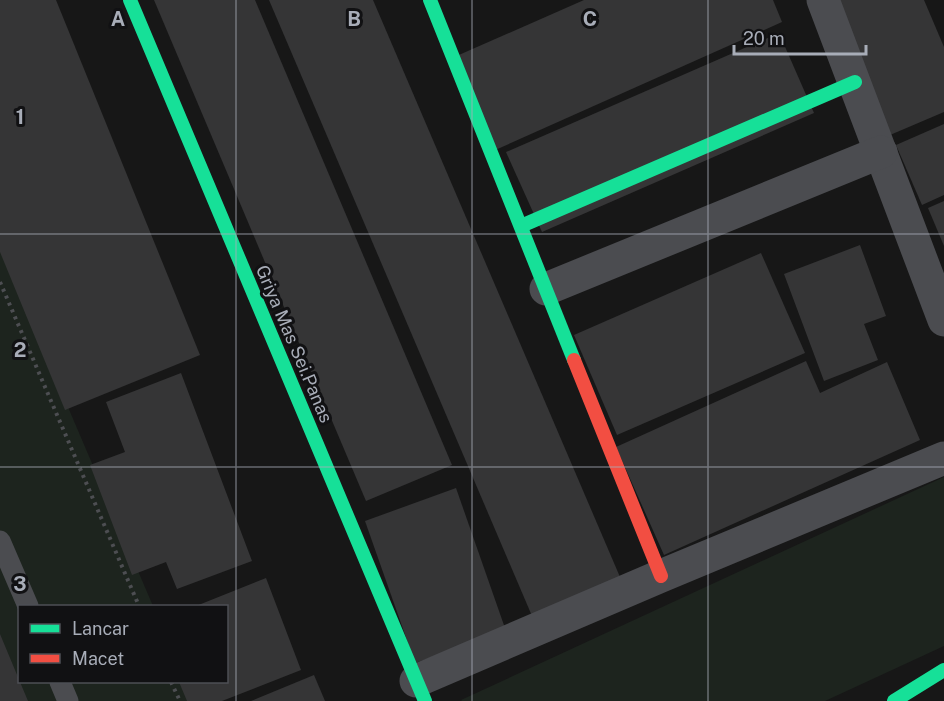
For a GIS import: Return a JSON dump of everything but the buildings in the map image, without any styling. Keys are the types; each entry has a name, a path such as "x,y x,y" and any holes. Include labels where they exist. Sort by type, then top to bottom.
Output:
{"street":[{"name":"Griya Mas Sei.Panas","path":"130,0 420,691"},
{"path":"430,0 661,576"},
{"path":"823,0 944,320"},
{"path":"521,226 855,82"},
{"path":"546,289 881,152"},
{"path":"420,691 661,576 944,458"},
{"path":"899,700 944,670"}],"lane":[{"path":"0,541 28,605"},
{"path":"61,683 68,701"}],"path":[{"path":"0,282 139,605"},
{"path":"172,683 180,701"}],"shaded area":[{"path":"0,248 153,605 18,605 18,683 186,683 194,701 0,701"},
{"path":"944,477 944,646 825,701 461,700"}],"traffic: fast":[{"path":"130,0 425,701"},
{"path":"430,0 574,360"},
{"path":"521,226 855,82"},
{"path":"894,701 944,670"}],"traffic: jam":[{"path":"574,360 661,576"}]}
